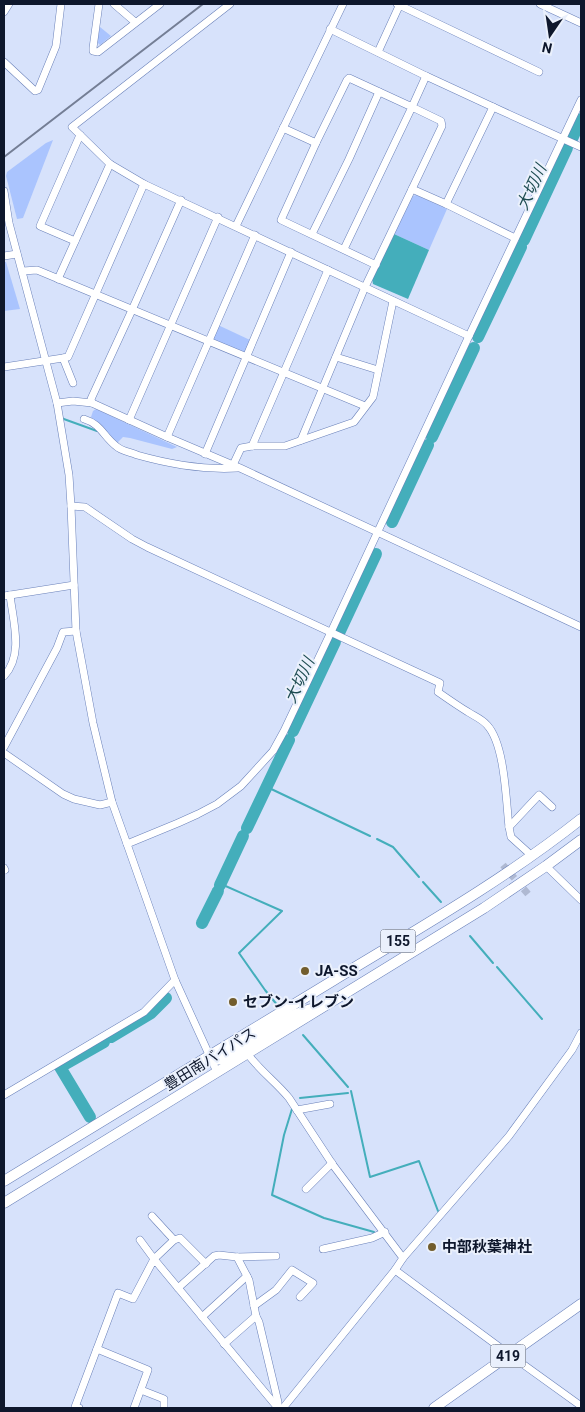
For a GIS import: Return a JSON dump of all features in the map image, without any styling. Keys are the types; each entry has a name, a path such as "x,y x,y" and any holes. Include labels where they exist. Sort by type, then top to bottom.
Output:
{"highway":[{"name":"豊田南バイパス","path":"4,1181 466,899 532,856 581,819"},
{"path":"562,834 581,824"},
{"name":"豊田南バイパス","path":"4,1203 484,908 581,840"},
{"name":"155","path":"209,1057 215,1060 221,1059 287,1018 331,1002"},
{"name":"419","path":"434,1408 581,1304"}],"street":[{"path":"4,12 9,4"},
{"path":"4,62 35,91 38,90 56,46 61,4"},
{"path":"99,4 94,51 98,52 160,4"},
{"path":"114,4 136,22"},
{"path":"230,4 72,127 110,164 144,184 469,336"},
{"path":"236,226 343,4"},
{"path":"378,52 399,4 539,72"},
{"path":"540,4 581,23"},
{"path":"330,30 581,147"},
{"path":"344,249 426,76"},
{"path":"302,440 365,287 376,265 442,126 441,121 349,78 281,220 376,265"},
{"path":"312,234 379,92"},
{"path":"127,844 198,814 216,804 241,786 273,751 331,632 581,100"},
{"path":"446,204 493,107"},
{"path":"283,128 316,144"},
{"path":"75,241 40,226 80,135"},
{"path":"58,279 110,164"},
{"path":"4,367 68,357 144,184"},
{"path":"412,189 516,238"},
{"path":"4,191 17,254 58,403 71,506 76,631 92,723 112,802 175,980 217,1072"},
{"path":"92,403 91,399 181,200"},
{"path":"129,420 218,217"},
{"path":"167,437 255,235"},
{"path":"205,454 291,252"},
{"path":"4,256 17,254"},
{"path":"23,271 37,270 365,406"},
{"path":"252,446 328,270"},
{"path":"236,466 241,448 285,446 354,422 373,397 393,300"},
{"path":"336,357 378,370"},
{"path":"64,358 73,382"},
{"path":"58,403 92,403 236,466 581,627"},
{"path":"84,419 93,422 116,447 124,451 187,466 219,469 236,466"},
{"path":"71,506 85,507 132,539 148,547 440,683 438,692 482,720 488,725 493,734 502,760 511,837 532,856"},
{"path":"4,676 11,666 16,646 7,595 74,585"},
{"path":"4,747 57,648 63,632 76,631"},
{"path":"4,752 63,794 74,799 100,805 112,802"},
{"path":"509,827 539,795 552,807"},
{"path":"546,866 581,900"},
{"path":"4,1095 144,1012 175,980"},
{"path":"283,1408 403,1258 509,1136 575,1052 581,1033"},
{"path":"247,1053 253,1062 284,1091 332,1163 403,1258"},
{"path":"297,1110 330,1104"},
{"path":"306,1189 332,1163"},
{"path":"152,1216 174,1240"},
{"path":"323,1249 372,1238 385,1232"},
{"path":"79,1408 75,1407 118,1293 133,1299 154,1259 174,1240 180,1238 206,1264"},
{"path":"140,1240 278,1408"},
{"path":"178,1288 214,1256 276,1256"},
{"path":"237,1257 247,1276 278,1408"},
{"path":"254,1306 276,1290 292,1270 313,1283 300,1297"},
{"path":"395,1270 581,1406"},
{"path":"202,1317 247,1276"},
{"path":"224,1344 256,1316"},
{"path":"97,1349 148,1370 134,1408"},
{"path":"141,1390 164,1399 164,1408"}],"shaded area":[{"path":"100,27 111,36 100,45 97,42"},
{"path":"53,140 23,218 17,219 6,176 7,172 46,143"},
{"path":"416,195 447,209 429,250 394,234 413,196"},
{"path":"394,234 429,250 408,299 373,284 372,279"},
{"path":"4,262 6,262 20,309 4,311"},
{"path":"218,325 250,340 245,352 242,353 214,341 213,338"},
{"path":"96,409 177,447 172,449 123,437 118,442 118,446 91,417"}],"waterway":[{"name":"大切川","path":"571,141 581,119"},
{"name":"大切川","path":"524,240 567,148"},
{"name":"大切川","path":"478,337 521,247"},
{"name":"大切川","path":"432,437 474,348"},
{"path":"61,418 97,431"},
{"name":"大切川","path":"392,522 428,445"},
{"name":"大切川","path":"339,633 376,554"},
{"name":"大切川","path":"293,731 335,642"},
{"name":"大切川","path":"247,828 289,740"},
{"path":"267,787 370,836"},
{"name":"大切川","path":"220,885 243,836"},
{"path":"377,839 393,847 419,877"},
{"path":"423,882 441,902"},
{"path":"221,884 282,911 239,953 278,1006"},
{"name":"大切川","path":"202,923 218,891"},
{"path":"470,936 493,963"},
{"path":"497,967 542,1019"},
{"name":"大切川","path":"111,1037 151,1013 166,998"},
{"path":"303,1035 348,1087"},
{"name":"大切川","path":"90,1117 60,1067 104,1042"},
{"path":"351,1091 370,1177 419,1161 438,1211"},
{"path":"300,1098 348,1093"},
{"path":"292,1109 284,1135 272,1195 324,1218 374,1232"}],"tunnel":[{"path":"503,865 528,894"}],"railway":[{"path":"4,157 203,4"}],"place":[{"name":"JA-SS","path":"305,971"},
{"name":"セブン-イレブン","path":"233,1002"},
{"name":"中部秋葉神社","path":"432,1247"}]}
